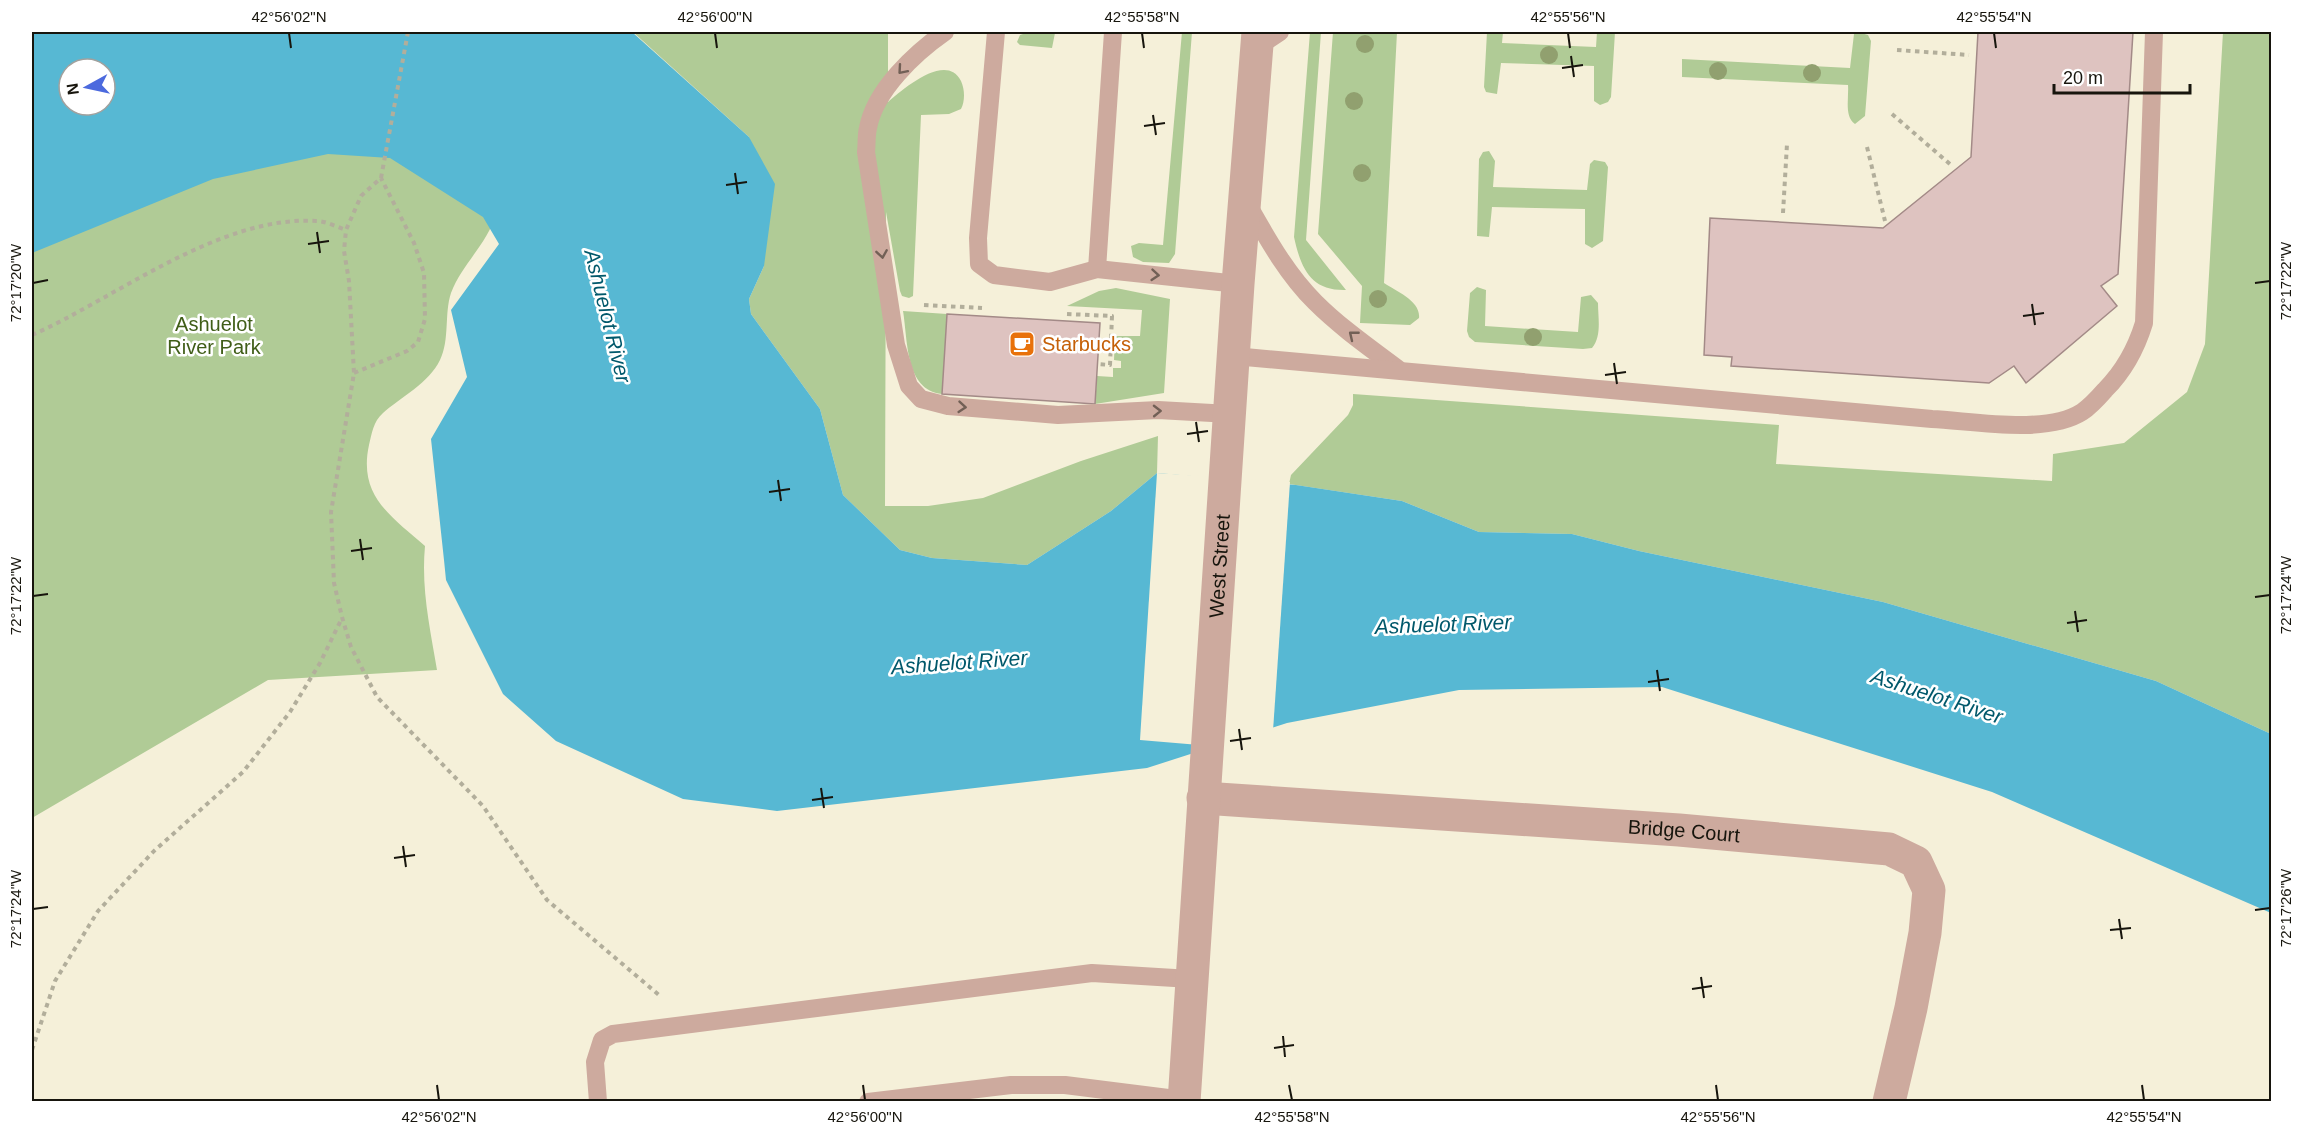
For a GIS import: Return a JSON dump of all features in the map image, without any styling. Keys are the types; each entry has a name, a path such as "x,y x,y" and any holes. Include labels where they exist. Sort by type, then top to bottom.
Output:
{"street":[{"name":"West Street","path":"1191,1101 1191,979 1244,197 1265,37"},
{"name":"Bridge Court","path":"1203,798 1667,829 1889,849 1916,862 1929,890 1925,933 1911,1008 1889,1101"}],"lane":[{"path":"945,32 924,46 898,73 879,103 868,128 867,152 896,345 909,386 921,399 948,406 1058,415 1158,410 1230,414"},
{"path":"996,32 978,238 979,264 993,275 1038,282 1062,279 1097,270 1238,284"},
{"path":"1097,270 1113,32"},
{"path":"1234,356 1932,419 2036,424 2061,421 2081,413 2116,379 2138,344 2144,323 2154,32"},
{"path":"1244,197 1278,257 1314,302 1400,370"},
{"path":"598,1101 595,1062 602,1040 613,1035 1092,973 1191,979"},
{"path":"868,1101 1011,1085 1065,1085 1191,1101"}],"path":[{"path":"354,373 407,351 418,342 425,319 424,273 417,253 381,178 408,32"},
{"path":"1897,50 1969,55"},
{"path":"1892,114 1951,165"},
{"path":"1783,213 1787,144"},
{"path":"1867,147 1885,221"},
{"path":"381,178 361,196 346,230 344,251 349,281 354,373 331,512 334,583 351,647 377,697 483,806 547,900 663,998 703,1023"},
{"path":"32,335 63,321 180,257 244,231 286,222 318,221 346,230"},
{"path":"890,303 984,308"},
{"path":"1065,314 1112,316 1110,365 1097,364"},
{"path":"32,1050 55,981 98,911 154,851 243,772 290,712 320,663 342,617"}],"green space":[{"path":"633,32 888,32 888,102 913,83 935,72 945,70 954,73 961,81 964,95 961,109 949,114 921,115 913,296 909,298 902,296 900,291 886,212 885,506 928,506 983,498 1081,461 1158,436 1157,473 1111,511 1027,565 932,558 900,550 843,495 820,409 751,314 749,299 764,266 749,137"},
{"path":"1029,32 1093,32 1092,34 1055,33 1052,48 1020,45 1017,42 1020,35"},
{"path":"1182,32 1192,32 1175,254 1169,263 1143,262 1133,257 1131,246 1139,243 1163,245"},
{"path":"1310,32 1321,32 1306,240 1346,290 1324,287 1310,276 1300,259 1294,237"},
{"path":"1333,32 1397,32 1384,283 1407,297 1416,306 1419,318 1410,325 1360,323 1362,286 1318,234"},
{"path":"1487,32 1503,32 1502,43 1596,47 1597,32 1615,32 1611,97 1608,102 1600,105 1594,101 1594,66 1501,63 1497,94 1486,92 1484,87"},
{"path":"2223,32 2271,32 2271,734 2156,681 1883,602 1639,551 1572,534 1479,532 1402,501 1289,484 1291,475 1348,415 1353,405 1353,394 1779,425 1776,464 2052,481 2053,454 2124,443 2187,392 2205,344"},
{"path":"1854,34 1868,35 1871,41 1865,116 1855,124 1848,112 1848,85 1682,77 1682,59 1850,68"},
{"name":"Ashuelot River Park","path":"359,113 496,214 487,234 451,293 445,344 440,360 422,383 380,416 373,428 369,445 368,478 373,491 389,514 425,546 425,593 437,670 268,680 32,818 32,209"},
{"path":"1489,151 1495,161 1493,187 1587,190 1590,164 1594,160 1605,162 1608,167 1603,241 1592,248 1585,244 1585,209 1492,207 1489,237 1477,236 1479,159 1483,152"},
{"path":"1477,287 1486,290 1485,326 1578,332 1581,297 1591,295 1598,303 1599,327 1595,343 1592,348 1583,349 1475,342 1469,337 1467,331 1470,293"},
{"path":"1116,288 1170,299 1164,393 1095,404 1097,376 1113,377 1113,368 1121,368 1121,361 1114,360 1115,336 1140,336 1142,310 1067,306 1099,291"},
{"path":"903,311 947,314 942,394 930,391 921,384 915,374 910,362"}],"water":[{"name":"Ashuelot River","path":"32,32 632,32 749,137 775,184 764,266 749,299 751,314 820,409 843,495 900,550 932,558 1027,565 1111,511 1157,473 1296,485 1402,501 1479,532 1572,534 1639,551 1883,602 2156,681 2271,734 2271,913 1992,792 1662,687 1459,690 1287,723 1147,768 777,811 683,799 556,741 503,694 446,580 431,439 467,377 451,310 499,244 483,217 390,158 328,154 213,179 32,253"}],"pier":[{"path":"1157,473 1290,482 1273,731 1223,747 1140,740"}],"building":[{"path":"1978,32 2133,32 2118,274 2101,286 2117,306 2026,383 2014,366 1989,383 1731,366 1732,357 1704,355 1710,218 1883,228 1971,157"},
{"name":"Starbucks","path":"947,314 1100,323 1095,404 942,394"}],"place":[{"name":"Starbucks","path":"1022,344"}]}
